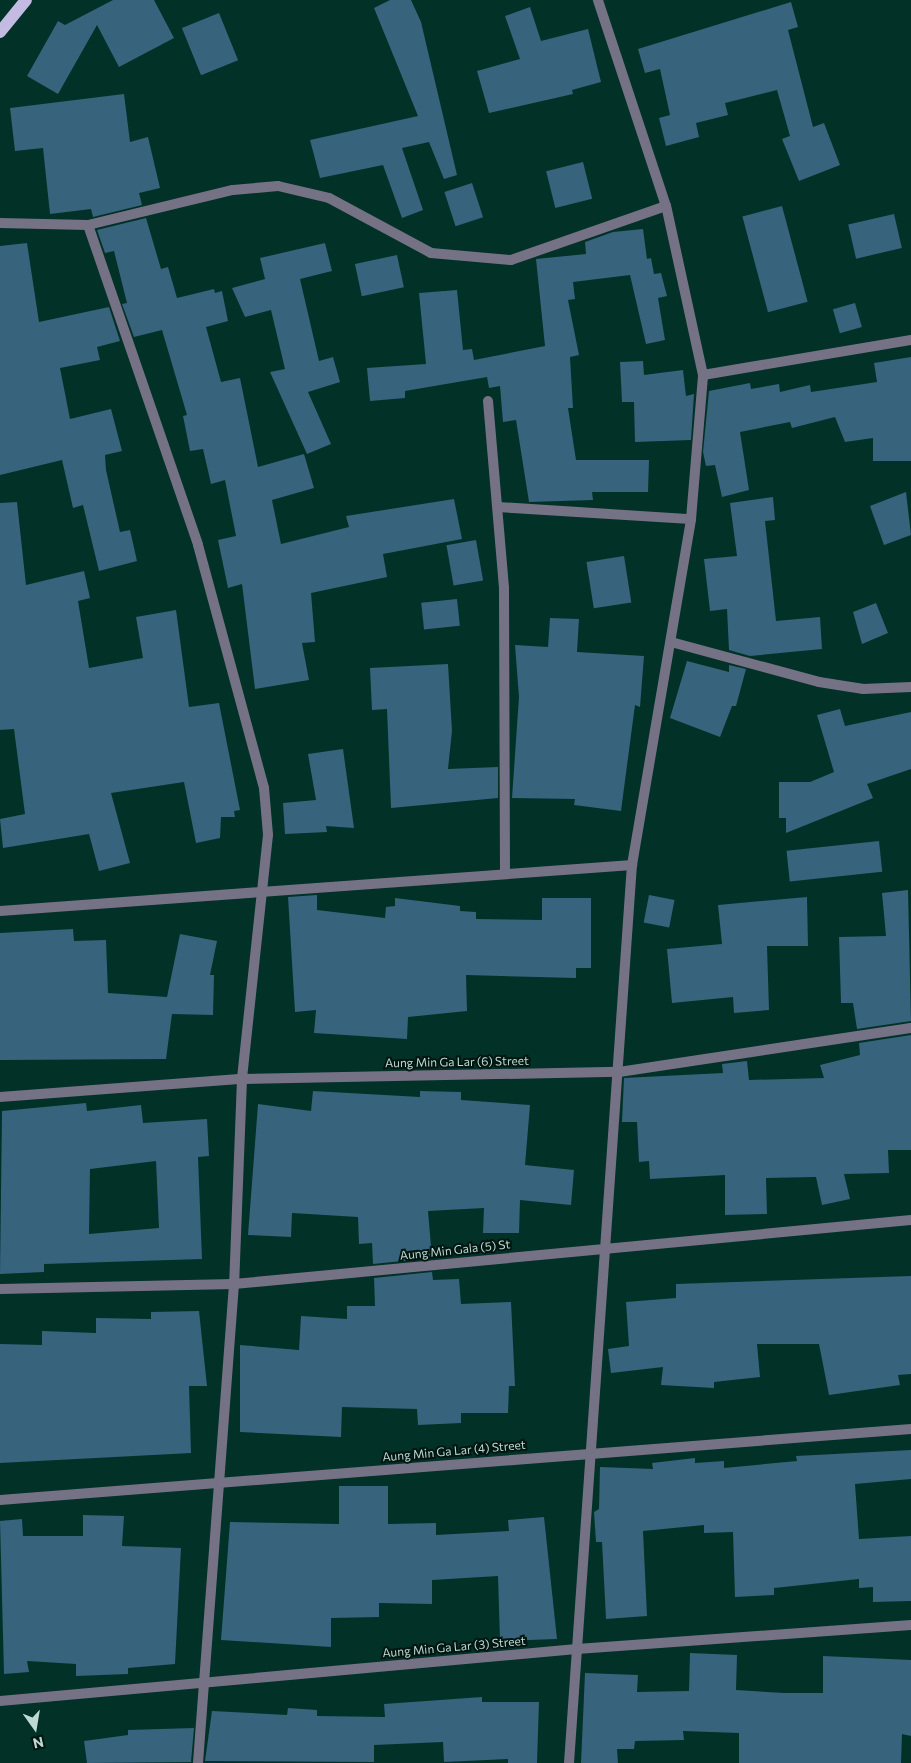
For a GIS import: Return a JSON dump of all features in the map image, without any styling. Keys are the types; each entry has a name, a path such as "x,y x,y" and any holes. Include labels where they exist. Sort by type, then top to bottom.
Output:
{"main road":[{"path":"0,32 26,0"}],"street":[{"path":"569,1763 593,1452 632,865 671,642 690,519 702,375 666,206 598,0"},
{"path":"0,224 88,225 233,190 278,186 328,198 431,253 511,260 666,206"},
{"path":"88,225 198,545 244,707 264,788 268,835 242,1079 234,1284 198,1763"},
{"path":"702,375 911,340"},
{"path":"488,401 504,588 505,873"},
{"path":"498,507 690,519"},
{"path":"671,642 819,682 863,689 911,687"},
{"path":"0,911 263,889 632,865"},
{"name":"Aung Min Ga Lar (6) Street","path":"0,1097 242,1079 619,1072 911,1028"},
{"name":"Aung Min Gala (5) St","path":"0,1289 234,1284 911,1220"},
{"name":"Aung Min Ga Lar (4) Street","path":"0,1500 218,1485 593,1452 911,1429"},
{"name":"Aung Min Ga Lar (3) Street","path":"0,1702 577,1649 911,1625"}],"building":[{"path":"113,0 154,0 174,38 119,67 97,25 58,94 27,76 58,21 65,25"},
{"path":"390,0 411,0 421,22 457,175 444,179 429,142 402,148 423,210 402,218 383,165 320,178 310,140 418,116 374,8"},
{"path":"791,2 798,27 788,30 813,127 824,123 840,165 799,181 782,139 790,136 777,90 725,103 728,115 696,123 699,137 666,146 659,118 670,115 660,69 645,73 638,49"},
{"path":"530,7 541,41 588,29 601,82 572,90 573,94 489,113 477,71 520,59 505,16"},
{"path":"219,13 238,60 201,75 182,28"},
{"path":"124,94 130,142 148,137 160,188 139,193 142,205 93,217 91,209 50,214 43,148 15,151 10,108"},
{"path":"583,162 592,199 555,208 546,171"},
{"path":"472,183 483,217 456,226 444,192"},
{"path":"782,206 808,302 768,312 742,217"},
{"path":"894,214 902,248 856,259 848,225"},
{"path":"146,218 161,269 168,267 177,298 214,289 215,293 222,291 228,321 206,327 221,382 240,378 258,467 304,454 314,488 272,500 281,544 349,527 346,516 454,499 462,539 383,554 387,577 311,593 315,642 302,643 309,680 255,689 242,584 228,588 218,540 236,536 225,480 211,484 203,449 190,451 183,416 187,415 162,330 134,337 122,304 127,303 114,251 105,253 97,230"},
{"path":"643,229 647,259 651,258 654,274 661,273 667,296 658,298 665,340 646,344 630,275 573,282 575,299 568,300 579,355 570,357 573,408 568,408 576,460 649,460 648,492 592,492 593,500 529,502 516,420 503,422 500,386 489,388 487,377 405,391 405,398 370,401 367,368 426,364 419,293 457,290 463,350 472,349 474,360 545,346 536,259 586,254 585,242 613,232"},
{"path":"27,243 39,322 109,307 120,341 97,347 100,360 60,368 70,419 111,409 122,451 105,455 106,470 120,532 130,530 137,561 99,571 83,505 73,508 62,460 0,475 0,246"},
{"path":"325,243 332,271 300,279 319,361 333,357 340,382 308,392 331,444 307,454 270,372 285,369 271,310 245,317 232,288 265,279 260,258"},
{"path":"397,255 404,287 362,296 355,264"},
{"path":"855,303 862,327 840,333 833,309"},
{"path":"911,357 911,461 873,461 873,438 845,442 835,417 792,428 790,422 740,432 749,490 722,497 715,465 706,466 703,452 709,391 750,383 751,389 779,384 780,392 810,385 811,392 877,382 874,363"},
{"path":"643,361 644,375 683,370 686,396 694,394 691,440 635,442 634,402 622,402 620,362"},
{"path":"906,492 911,535 884,545 870,506"},
{"path":"773,497 775,520 765,521 776,621 820,617 822,649 750,656 729,650 727,609 710,611 704,559 737,556 730,503"},
{"path":"17,502 26,585 84,571 90,598 78,601 89,668 143,658 136,617 176,610 189,707 219,703 240,810 234,811 235,817 221,817 220,838 196,843 184,782 111,793 130,863 99,871 89,834 3,848 0,819 25,814 14,729 0,730 0,503"},
{"path":"476,540 483,580 454,586 446,545"},
{"path":"624,556 631,602 594,608 586,562"},
{"path":"457,599 460,626 424,630 421,603"},
{"path":"876,603 888,633 862,644 853,612"},
{"path":"550,618 579,619 577,652 644,656 640,707 635,705 621,811 574,805 575,799 512,798 519,697 515,645 548,647"},
{"path":"687,661 729,672 729,665 746,669 736,706 732,706 720,737 670,718"},
{"path":"448,664 452,731 448,769 498,767 498,798 391,808 387,709 372,710 370,668"},
{"path":"840,709 845,726 911,712 911,769 867,784 873,798 786,833 786,818 779,818 779,782 810,782 834,772 817,715"},
{"path":"343,749 354,828 326,826 327,832 285,834 283,803 316,800 308,754"},
{"path":"879,841 882,872 790,882 787,851"},
{"path":"908,890 911,1021 857,1029 853,1003 841,1003 839,937 886,936 882,893"},
{"path":"317,895 317,910 385,918 386,907 395,906 395,898 460,906 460,911 476,912 476,919 542,920 542,898 591,898 591,968 576,968 576,978 466,975 467,1011 408,1017 407,1039 314,1033 316,1010 295,1012 288,897"},
{"path":"649,895 675,900 669,927 644,922"},
{"path":"807,897 808,946 767,946 769,1010 734,1013 733,997 672,1003 667,949 722,944 718,905"},
{"path":"73,929 74,941 106,940 108,993 167,997 180,934 217,941 210,975 214,975 213,1015 172,1014 166,1059 0,1060 0,933"},
{"path":"911,1035 911,1150 888,1150 889,1173 844,1174 850,1199 822,1205 816,1177 766,1178 767,1214 725,1215 725,1175 650,1179 649,1161 639,1162 637,1122 622,1122 624,1078 723,1073 722,1064 747,1061 749,1080 824,1078 820,1065 860,1055 859,1043"},
{"path":"313,1091 420,1097 420,1091 461,1092 461,1100 530,1105 525,1165 574,1170 571,1205 520,1200 519,1233 483,1233 484,1208 428,1211 432,1258 373,1264 372,1243 359,1244 358,1217 292,1213 291,1237 248,1235 258,1104 311,1111"},
{"path":"86,1103 87,1111 141,1105 143,1123 207,1119 209,1156 198,1157 202,1259 44,1264 44,1272 0,1274 2,1111","holes":["156,1161 159,1228 89,1234 90,1169"]},
{"path":"432,1272 433,1280 459,1279 461,1304 511,1302 515,1386 509,1386 508,1413 461,1413 461,1423 418,1425 417,1409 342,1407 341,1437 240,1432 240,1345 299,1350 301,1316 347,1319 347,1306 375,1306 374,1278"},
{"path":"911,1276 911,1374 898,1375 900,1385 829,1395 819,1344 757,1344 760,1377 714,1382 714,1388 661,1385 663,1367 611,1373 608,1349 629,1346 626,1302 676,1298 676,1284"},
{"path":"199,1311 207,1386 189,1386 191,1453 0,1463 0,1344 42,1345 42,1331 96,1333 96,1318 151,1319 151,1312"},
{"path":"911,1450 911,1479 855,1484 859,1539 911,1536 911,1601 873,1602 873,1587 859,1588 859,1579 774,1588 774,1595 735,1597 733,1532 704,1533 704,1525 643,1531 647,1616 606,1619 602,1542 596,1542 594,1512 599,1509 600,1467 653,1469 652,1463 695,1458 695,1463 724,1461 724,1468 797,1461 796,1456"},
{"path":"339,1486 388,1486 388,1524 436,1523 436,1535 509,1531 508,1520 544,1517 557,1639 500,1641 498,1576 432,1580 432,1604 379,1603 379,1617 331,1618 331,1647 221,1640 230,1522 339,1524"},
{"path":"83,1515 124,1516 122,1546 181,1548 175,1664 128,1668 128,1674 76,1676 76,1664 27,1661 29,1672 4,1674 0,1521 22,1519 23,1536 83,1536"},
{"path":"690,1653 737,1655 736,1690 784,1693 823,1693 823,1656 911,1660 911,1736 902,1734 901,1763 739,1763 739,1733 683,1731 684,1740 635,1741 634,1749 617,1749 618,1763 581,1763 585,1673 638,1675 637,1692 689,1691"},
{"path":"482,1697 482,1702 539,1702 537,1763 508,1763 508,1759 444,1762 443,1742 374,1745 374,1762 205,1761 212,1711 287,1715 288,1708 317,1710 317,1716 385,1717 384,1704"},
{"path":"194,1728 191,1762 87,1763 84,1741 128,1735 128,1730"}]}
